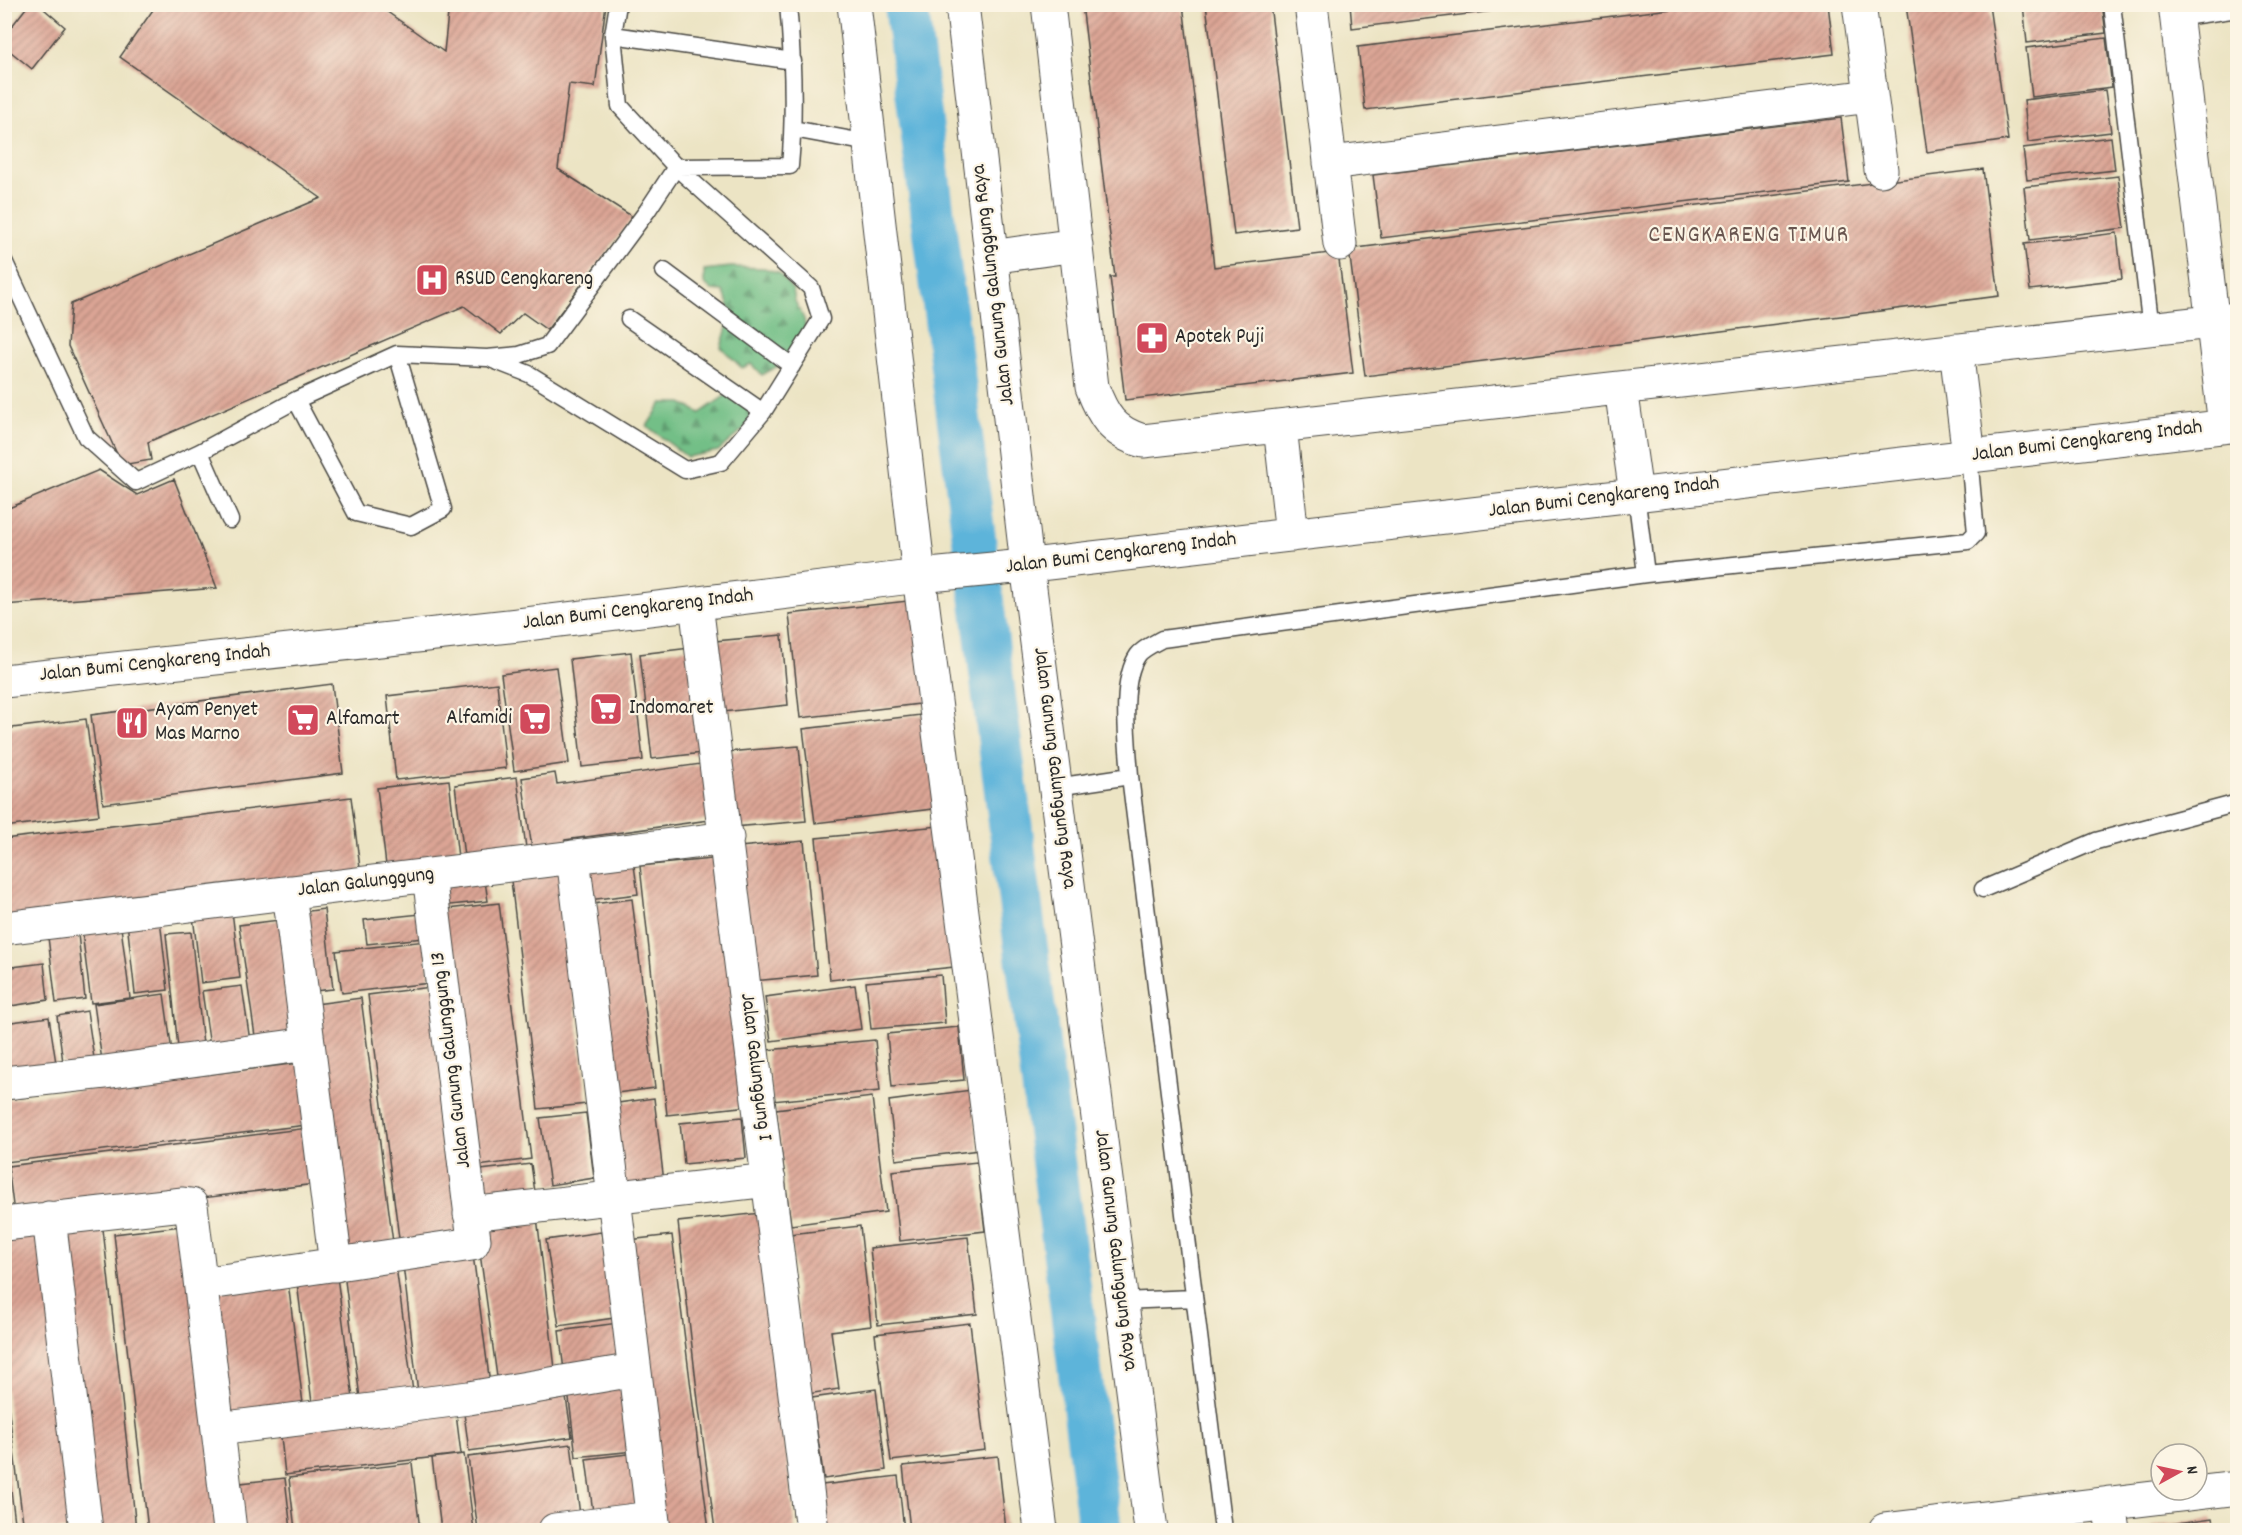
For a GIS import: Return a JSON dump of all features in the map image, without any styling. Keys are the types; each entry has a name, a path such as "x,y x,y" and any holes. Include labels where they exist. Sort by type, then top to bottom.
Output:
{"street":[{"path":"854,4 870,143 930,575 1041,1530"},
{"name":"Jalan Gunung Galunggung Raya","path":"962,4 991,257 1017,566 1056,787 1151,1530"},
{"path":"1048,4 1092,387 1101,410 1111,423 1126,436 1143,441 2226,321"},
{"path":"1311,4 1340,244"},
{"path":"1859,4 1881,170"},
{"path":"2176,11 2226,321 2231,425"},
{"path":"1330,163 1871,96"},
{"path":"991,257 1076,245"},
{"path":"1956,350 1969,456"},
{"path":"1621,388 1636,494"},
{"name":"Jalan Bumi Cengkareng Indah","path":"4,681 696,604 2231,425"},
{"path":"1280,426 1292,535"},
{"name":"Jalan Galunggung I","path":"696,604 812,1530"},
{"name":"Jalan Galunggung","path":"4,928 727,838"},
{"path":"555,1530 653,1524 573,856"},
{"name":"Jalan Gunung Galunggung 13","path":"429,875 471,1229"},
{"path":"289,892 336,1265"},
{"path":"4,1083 105,1072 308,1044"},
{"path":"202,1284 336,1265 471,1229 614,1197 769,1180"},
{"path":"4,1224 183,1204 191,1205 230,1530"},
{"path":"49,1218 86,1530"},
{"path":"218,1429 469,1398 634,1370"},
{"path":"1890,1530 2111,1517 2238,1488"}],"lane":[{"path":"487,357 529,374 685,470 721,462 763,412 821,320 811,288 676,166 620,106 613,35 618,4"},
{"path":"676,166 790,166 793,129 793,61 788,4"},
{"path":"2112,4 2151,329"},
{"path":"2176,11 2238,9"},
{"path":"613,35 793,61"},
{"path":"793,129 870,143"},
{"path":"4,261 86,437 136,482 200,452 296,400 397,354 487,357 519,355 548,345 647,211 676,166"},
{"path":"664,271 792,366"},
{"path":"629,319 763,412"},
{"path":"296,400 356,513 411,526 442,509 397,354"},
{"path":"200,452 230,520"},
{"path":"1223,1530 1130,776 1126,704 1131,670 1139,653 1162,639 1646,574 1968,541 1976,533 1969,456"},
{"path":"1636,494 1646,574"},
{"path":"1056,787 1130,776"},
{"path":"1983,889 2096,841 2238,803"},
{"path":"1122,1301 1194,1298"}],"green space":[{"path":"731,267 764,268 779,273 793,290 795,301 804,319 807,337 800,349 782,357 778,366 762,375 751,364 742,368 721,347 728,325 728,306 723,291 712,290 704,283 704,270"},
{"path":"738,387 763,405 745,428 718,451 687,457 647,426 662,403 682,403 700,413"}],"building":[{"path":"29,4 38,4 65,27 32,69 5,47 5,35"},
{"name":"RSUD Cengkareng","path":"157,4 376,4 444,52 449,4 606,4 595,87 569,84 558,169 633,217 547,330 523,313 501,334 464,306 148,442 151,460 122,465 68,346 71,304 321,198 120,57"},
{"path":"1082,4 1183,4 1214,267 1338,252 1353,373 1125,400 1110,277 1115,277"},
{"path":"1206,4 1270,4 1297,227 1234,235"},
{"path":"1350,4 1535,4 1535,6 1352,28"},
{"path":"1712,4 1828,4 1834,54 1365,110 1358,47"},
{"path":"2023,4 2102,4 2106,33 2027,43"},
{"path":"1906,5 1989,5 2008,140 1927,152"},
{"path":"2106,38 2112,87 2032,97 2026,48"},
{"path":"2105,90 2111,132 2028,142 2024,100"},
{"path":"1841,118 1849,182 1381,238 1373,175"},
{"path":"2111,137 2115,170 2027,180 2023,148"},
{"path":"1983,169 1999,296 1365,376 1349,249"},
{"path":"2118,176 2125,228 2030,240 2024,187"},
{"path":"2117,233 2122,279 2030,290 2024,244"},
{"path":"99,470 137,495 174,479 217,588 4,605 4,510"},
{"path":"917,600 928,703 800,718 789,614"},
{"path":"782,635 788,705 723,712 715,641"},
{"path":"690,648 702,753 652,759 640,654"},
{"name":"Indomaret","path":"631,652 643,760 582,767 570,659"},
{"name":"Alfamidi","path":"556,667 569,763 514,771 501,674"},
{"path":"497,683 506,768 396,780 387,696"},
{"path":"332,684 343,773 103,804 91,715"},
{"path":"929,714 941,808 815,823 803,729"},
{"path":"86,719 99,815 4,827 4,729"},
{"path":"799,746 806,821 733,827 727,752"},
{"path":"708,763 716,819 565,840 565,845 532,849 522,778 555,773 557,784"},
{"path":"517,777 526,848 464,856 455,785"},
{"path":"449,780 459,866 387,874 377,788"},
{"path":"351,797 361,876 4,920 4,839"},
{"path":"939,826 954,967 830,980 816,838"},
{"path":"804,841 817,975 752,981 739,847"},
{"path":"633,858 638,894 580,901 576,865"},
{"path":"722,858 749,1106 667,1115 640,866"},
{"path":"559,866 587,1104 538,1109 510,872"},
{"path":"484,875 488,901 441,906 437,881"},
{"path":"632,899 655,1088 609,1094 585,905"},
{"path":"499,903 531,1159 471,1167 439,910"},
{"path":"324,909 333,989 304,992 295,913"},
{"path":"232,911 240,978 201,983 193,916"},
{"path":"430,913 433,937 367,944 364,920"},
{"path":"160,919 168,990 135,994 127,922"},
{"path":"287,919 304,1036 256,1043 239,925"},
{"path":"121,927 130,998 91,1003 82,932"},
{"path":"191,932 204,1054 179,1057 166,934"},
{"path":"78,934 85,999 56,1003 48,937"},
{"path":"426,941 430,983 342,993 336,951"},
{"path":"44,963 48,1000 4,1007 4,968"},
{"path":"941,975 945,1023 871,1029 866,982"},
{"path":"855,985 861,1029 771,1041 765,997"},
{"path":"242,986 251,1048 211,1053 202,991"},
{"path":"439,986 472,1244 401,1254 368,995"},
{"path":"164,994 173,1059 103,1068 94,1004"},
{"path":"361,998 394,1250 341,1256 308,1005"},
{"path":"87,1011 95,1065 64,1070 57,1016"},
{"path":"49,1017 56,1063 4,1071 4,1023"},
{"path":"959,1027 964,1080 892,1087 887,1034"},
{"path":"875,1040 880,1091 772,1101 767,1050"},
{"path":"307,1062 315,1124 6,1162 4,1100"},
{"path":"971,1090 979,1150 896,1160 889,1101"},
{"path":"872,1097 886,1212 791,1225 776,1109"},
{"path":"654,1098 664,1182 621,1188 611,1104"},
{"path":"586,1113 594,1178 550,1185 540,1118"},
{"path":"742,1117 746,1158 684,1164 680,1123"},
{"path":"316,1127 323,1183 15,1221 8,1166"},
{"path":"977,1162 985,1231 900,1241 892,1171"},
{"path":"531,1164 535,1192 475,1200 472,1171"},
{"path":"761,1213 795,1530 715,1530 678,1222"},
{"path":"537,1217 556,1377 498,1384 476,1224"},
{"path":"190,1225 227,1530 148,1530 114,1234"},
{"path":"860,1226 871,1326 831,1331 839,1389 808,1394 790,1234"},
{"path":"103,1229 136,1530 91,1530 58,1234"},
{"path":"43,1231 80,1530 24,1530 4,1374 4,1236"},
{"path":"601,1232 614,1318 559,1326 546,1240"},
{"path":"672,1235 709,1530 656,1530 620,1241"},
{"path":"968,1237 977,1314 878,1325 870,1248"},
{"path":"472,1247 491,1392 419,1401 402,1256"},
{"path":"395,1259 414,1399 361,1406 343,1265"},
{"path":"336,1269 354,1406 313,1411 296,1274"},
{"path":"288,1282 304,1412 222,1422 206,1292"},
{"path":"618,1323 624,1370 565,1378 559,1331"},
{"path":"970,1323 985,1450 891,1461 875,1334"},
{"path":"625,1374 634,1451 576,1457 567,1382"},
{"path":"876,1389 886,1470 824,1479 812,1398"},
{"path":"565,1391 572,1437 469,1451 463,1406"},
{"path":"455,1406 461,1454 285,1475 280,1427"},
{"path":"571,1444 581,1523 526,1530 478,1530 468,1457"},
{"path":"6,1451 16,1530 5,1530"},
{"path":"636,1453 643,1514 594,1520 586,1459"},
{"path":"464,1454 474,1530 441,1530 432,1458"},
{"path":"998,1456 1006,1530 910,1530 903,1466"},
{"path":"412,1463 420,1530 295,1530 289,1478"},
{"path":"898,1476 904,1530 827,1530 822,1485"},
{"path":"285,1478 291,1530 238,1530 232,1484"},
{"path":"2212,1518 2214,1530 2151,1530 2151,1527"}],"waterway":[{"path":"906,4 1100,1530"}],"place":[{"name":"RSUD Cengkareng","path":"432,280"},
{"name":"Apotek Puji","path":"1152,338"},
{"name":"Indomaret","path":"606,709"},
{"name":"Alfamidi","path":"535,719"},
{"name":"Alfamart","path":"303,720"},
{"name":"Ayam Penyet Mas Marno","path":"132,723"}],"district":[{"name":"CENGKARENG TIMUR","path":"1749,236"}]}
